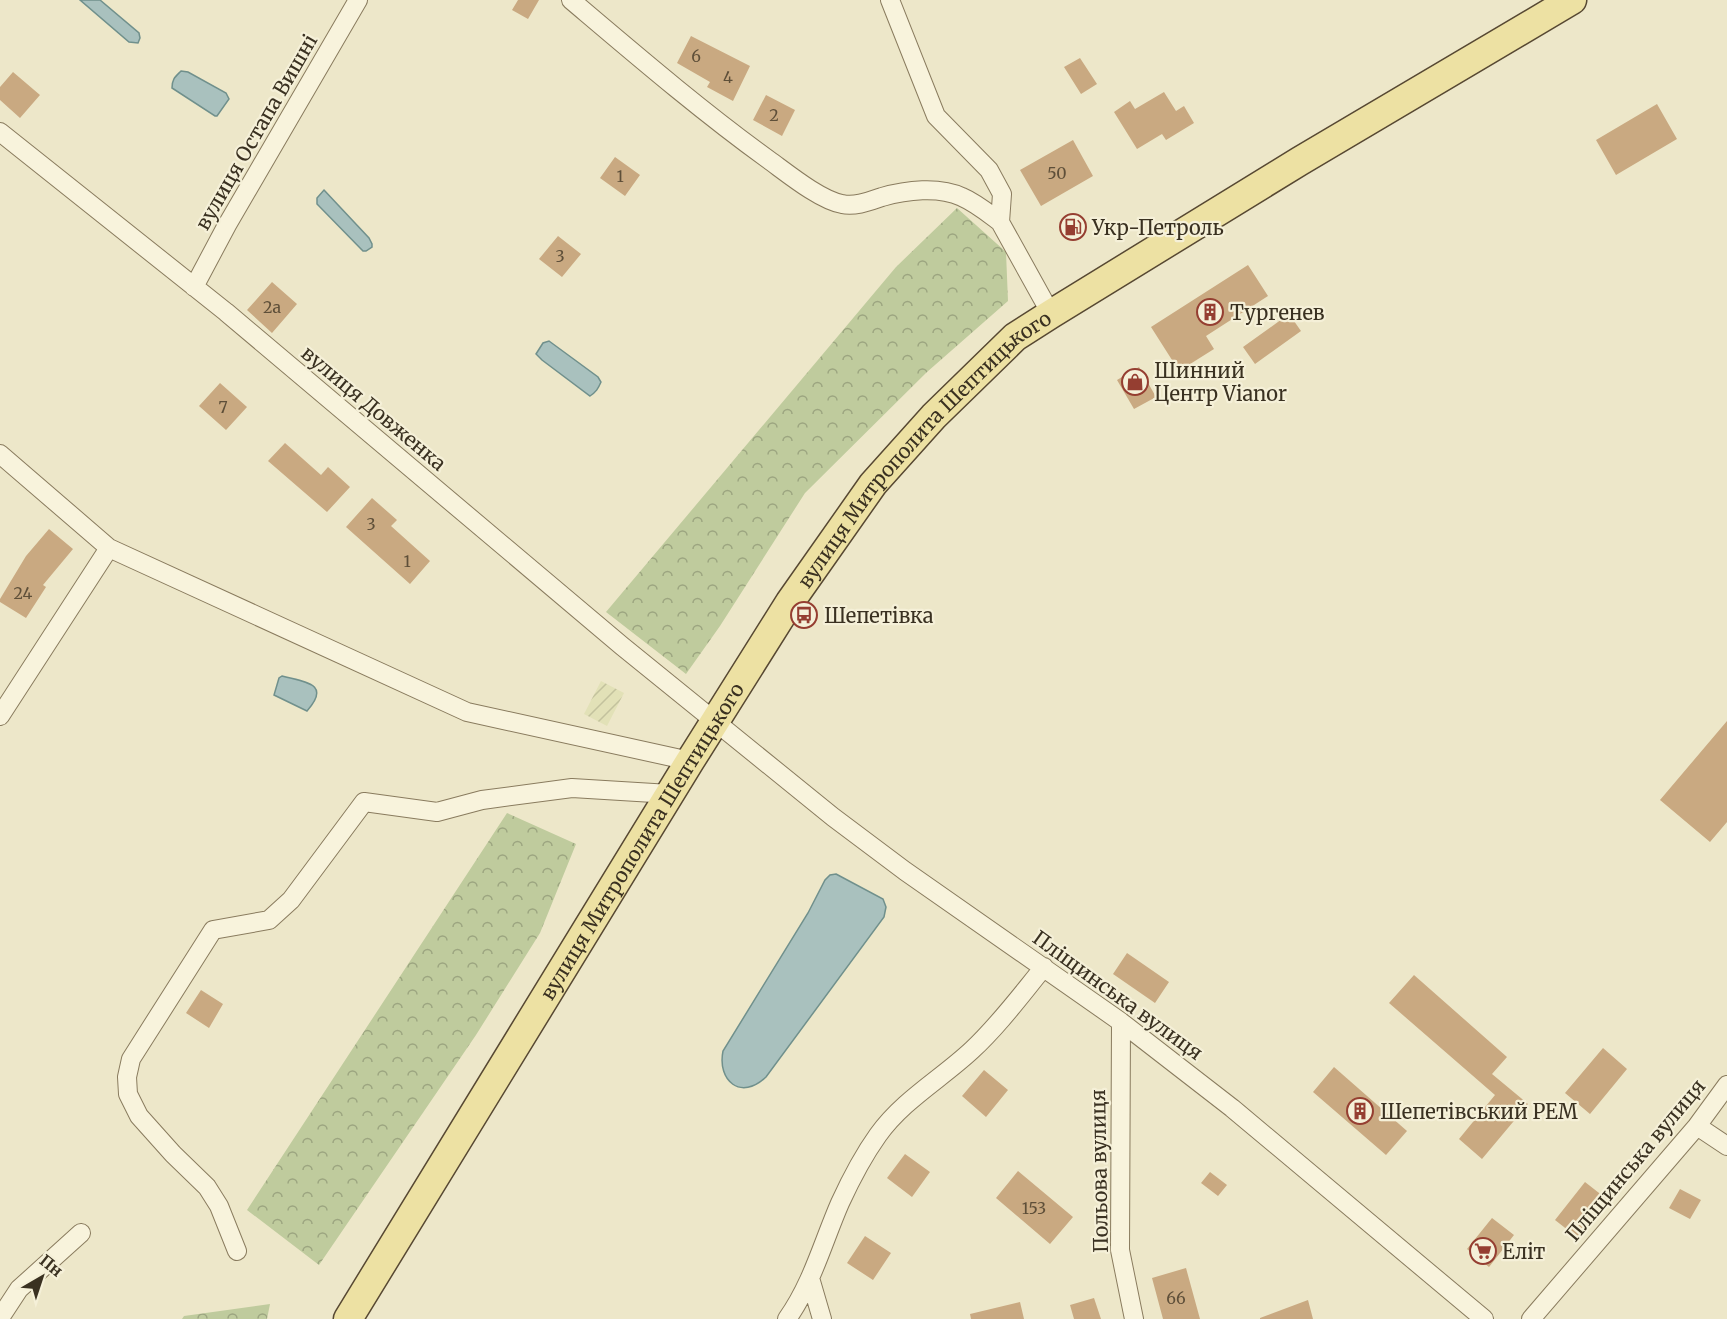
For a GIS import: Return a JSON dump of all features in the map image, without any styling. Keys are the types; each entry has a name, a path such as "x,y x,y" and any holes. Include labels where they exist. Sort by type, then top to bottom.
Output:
{"main road":[{"name":"вулиця Митрополита Шептицького","path":"348,1319 790,602 873,484 934,416 1016,337 1051,314 1300,161 1572,0"}],"street":[{"name":"вулиця Остапа Вишні","path":"194,287 227,225 358,0"},
{"path":"571,0 727,129 824,197 843,205 864,203 885,196 916,191 940,191 961,196 981,207 1000,222 1051,314"},
{"path":"890,0 936,116 988,170 1002,194 1000,222"},
{"name":"вулиця Довженка","path":"0,132 226,312 622,646 716,721"},
{"path":"0,454 109,548 467,712 690,761"},
{"path":"0,716 109,548"},
{"name":"Пліщинська вулиця","path":"716,721 833,817 905,871 1121,1022 1232,1108 1484,1319"},
{"path":"237,1251 219,1206 207,1187 139,1116 128,1094 127,1077 130,1059 213,930 269,920 291,900 364,802 437,812 482,800 572,788 670,794"},
{"path":"787,1319 810,1278 855,1172 878,1134 907,1102 973,1050 1044,967"},
{"name":"Польова вулиця","path":"1121,1022 1120,1250 1134,1319"},
{"name":"Пліщинська вулиця","path":"1531,1319 1697,1126 1727,1085"},
{"path":"1697,1126 1727,1146"},
{"path":"0,1318 19,1289 81,1233"},
{"path":"810,1278 822,1319"}],"green space":[{"path":"957,208 1006,252 1008,301 927,372 805,493 720,626 686,674 606,612 896,267"},
{"path":"601,681 624,693 607,726 584,714"},
{"path":"507,813 576,844 540,933 476,1035 319,1265 247,1210"},
{"path":"270,1304 267,1319 182,1319 184,1316"}],"water":[{"path":"80,0 100,0 139,33 138,43 129,42"},
{"path":"181,71 188,72 226,93 229,99 217,116 172,88 174,78"},
{"path":"324,190 369,238 372,247 363,251 317,204 317,198"},
{"path":"549,341 598,377 601,382 594,393 590,396 536,354 543,343"},
{"path":"282,676 306,682 316,689 317,695 307,711 274,695 279,678"},
{"path":"836,874 883,899 886,907 884,917 766,1077 748,1087 733,1084 727,1079 724,1071 723,1051 808,913 825,880 830,875"}],"building":[{"path":"518,0 539,0 528,19 512,10"},
{"path":"691,36 750,66 733,101 707,87 710,82 677,63"},
{"path":"1080,58 1097,84 1081,94 1064,67"},
{"path":"13,72 40,95 20,118 0,100 0,87"},
{"path":"1164,92 1176,111 1184,106 1194,123 1166,140 1162,134 1137,149 1114,112 1130,101 1135,109"},
{"path":"766,95 795,110 782,136 753,120"},
{"path":"1657,104 1677,139 1616,175 1596,140"},
{"path":"1073,140 1093,176 1041,206 1020,170"},
{"path":"615,157 640,175 625,196 600,178"},
{"path":"558,236 581,254 562,277 539,259"},
{"name":"Тургенев","path":"1248,265 1268,296 1206,336 1214,349 1179,371 1151,327"},
{"path":"272,282 297,304 272,333 247,310"},
{"path":"1289,314 1301,331 1255,364 1243,347"},
{"path":"1139,367 1156,397 1134,409 1117,380"},
{"path":"220,383 247,407 226,430 199,406"},
{"path":"285,443 321,475 328,467 350,487 327,512 268,461"},
{"path":"372,498 397,520 391,526 430,561 410,584 346,527"},
{"path":"49,529 73,549 43,585 46,587 26,618 0,602 0,599 26,556"},
{"path":"1727,721 1727,822 1710,842 1660,800"},
{"path":"1127,953 1169,982 1155,1003 1113,974"},
{"path":"1414,975 1507,1057 1492,1074 1528,1104 1482,1159 1459,1139 1495,1095 1389,1003"},
{"path":"201,990 223,1004 209,1028 186,1013"},
{"path":"1603,1048 1627,1069 1590,1114 1565,1093"},
{"name":"Шепетівський РЕМ","path":"1334,1067 1407,1131 1386,1155 1313,1092"},
{"path":"984,1070 1008,1090 986,1117 962,1096"},
{"path":"905,1154 930,1172 912,1197 887,1178"},
{"path":"1018,1171 1073,1217 1050,1244 996,1198"},
{"path":"1210,1172 1227,1185 1218,1196 1201,1183"},
{"path":"1585,1182 1608,1200 1578,1238 1555,1220"},
{"path":"1680,1189 1701,1200 1690,1219 1669,1208"},
{"path":"1492,1218 1514,1235 1489,1267 1467,1249"},
{"path":"865,1236 891,1253 873,1280 847,1263"},
{"path":"1186,1268 1200,1319 1163,1319 1152,1278"},
{"path":"1094,1298 1101,1319 1074,1319 1070,1305"},
{"path":"1308,1300 1313,1319 1260,1319 1260,1318"},
{"path":"1020,1302 1024,1319 971,1319 970,1314"}],"place":[{"name":"Укр-Петроль","path":"1073,227"},
{"name":"Тургенев","path":"1210,312"},
{"name":"Шинний Центр Vianor","path":"1135,382"},
{"name":"Шепетівка","path":"804,615"},
{"name":"Шепетівський РЕМ","path":"1360,1111"},
{"name":"Еліт","path":"1483,1251"}]}
